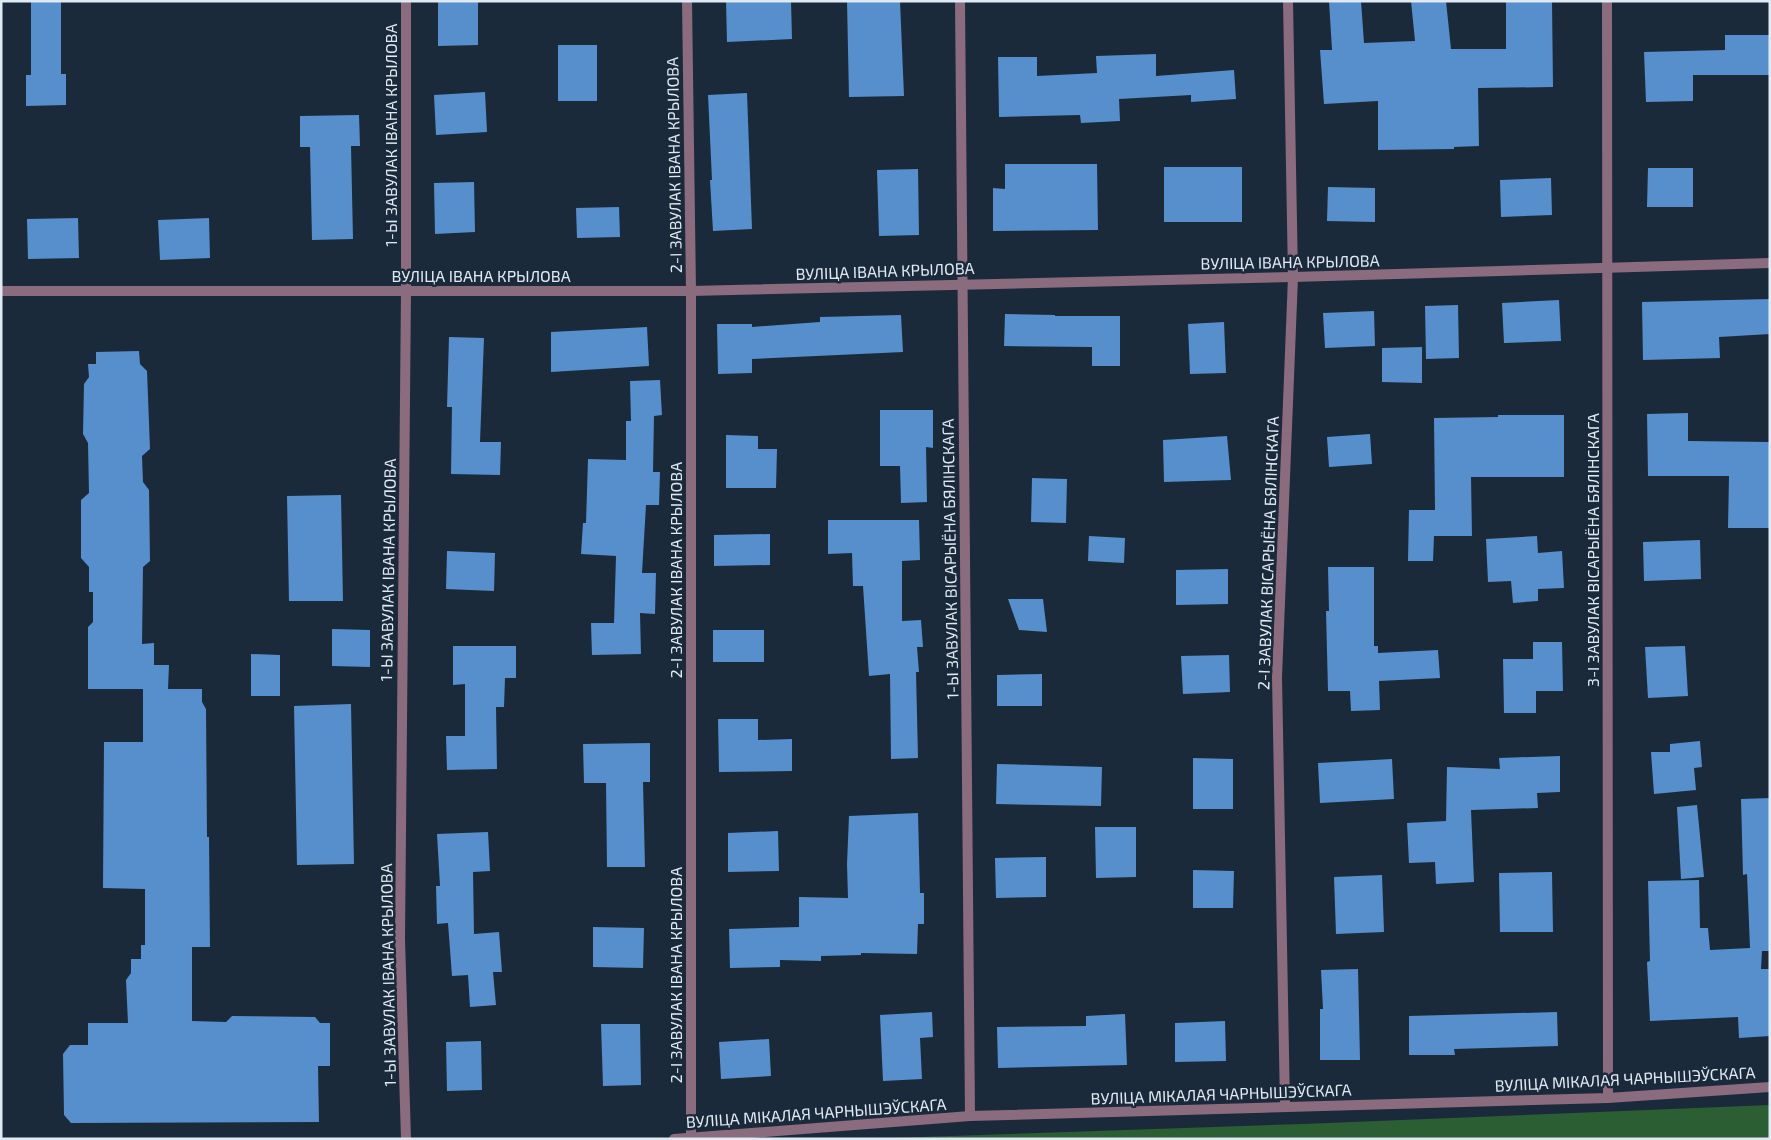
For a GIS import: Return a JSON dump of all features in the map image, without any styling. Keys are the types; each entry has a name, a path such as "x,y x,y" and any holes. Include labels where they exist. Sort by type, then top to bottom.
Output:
{"street":[{"name":"1-Ы ЗАВУЛАК ІВАНА КРЫЛОВА","path":"406,1 406,290 400,930 406,1139"},
{"name":"2-І ЗАВУЛАК ІВАНА КРЫЛОВА","path":"687,1 690,291 691,1138"},
{"name":"1-Ы ЗАВУЛАК ВІСАРЫЁНА БЯЛІНСКАГА","path":"960,1 970,1116"},
{"name":"2-І ЗАВУЛАК ВІСАРЫЁНА БЯЛІНСКАГА","path":"1285,1106 1277,677 1293,277 1288,1"},
{"name":"3-І ЗАВУЛАК ВІСАРЫЁНА БЯЛІНСКАГА","path":"1607,1 1608,1098"},
{"name":"ВУЛІЦА ІВАНА КРЫЛОВА","path":"1,291 690,291 1608,269 1770,263"},
{"name":"ВУЛІЦА МІКАЛАЯ ЧАРНЫШЭЎСКАГА","path":"674,1139 970,1116 1608,1098 1770,1087"}],"green space":[{"path":"1770,1105 1770,1139 860,1139 1303,1124"}],"building":[{"path":"438,1 478,1 478,45 438,46"},
{"path":"726,1 791,1 792,39 727,42"},
{"path":"847,1 900,1 904,96 849,97"},
{"path":"1329,1 1361,1 1364,43 1415,41 1411,1 1446,1 1451,49 1506,49 1506,1 1552,1 1553,87 1478,88 1479,146 1454,147 1454,149 1378,150 1378,101 1324,104 1320,50 1332,50"},
{"path":"31,2 61,2 61,74 66,74 66,105 26,106 26,75 31,75"},
{"path":"1725,35 1770,35 1770,75 1693,75 1693,101 1646,102 1644,52 1725,50"},
{"path":"558,45 597,45 597,101 558,101"},
{"path":"1156,54 1156,76 1234,70 1236,99 1191,102 1191,95 1119,99 1120,121 1081,123 1080,115 999,117 998,57 1037,57 1037,76 1097,73 1096,56"},
{"path":"485,92 487,132 436,135 434,95"},
{"path":"747,93 752,229 713,231 708,95"},
{"path":"359,115 360,146 351,146 353,239 312,240 310,147 300,147 300,116"},
{"path":"1005,164 1097,164 1098,230 993,231 993,188 1005,189"},
{"path":"1164,167 1242,167 1242,222 1164,222"},
{"path":"1648,168 1693,168 1693,207 1647,207"},
{"path":"918,169 919,235 879,236 877,170"},
{"path":"1551,178 1552,215 1501,217 1500,180"},
{"path":"474,182 475,232 435,234 434,183"},
{"path":"1328,187 1375,188 1375,222 1327,221"},
{"path":"619,207 620,237 577,238 576,208"},
{"path":"78,218 79,258 28,259 27,219"},
{"path":"209,218 210,258 160,260 158,220"},
{"path":"1770,299 1770,334 1719,337 1720,358 1643,360 1642,302"},
{"path":"1559,300 1561,341 1504,343 1502,303"},
{"path":"1458,305 1459,358 1426,359 1425,306"},
{"path":"1374,311 1375,346 1325,348 1323,313"},
{"path":"1005,314 1120,316 1120,366 1092,366 1092,347 1004,346"},
{"path":"901,315 903,352 752,359 752,373 718,374 717,324 752,324 752,327 820,322 820,317"},
{"path":"1224,322 1226,373 1190,374 1188,324"},
{"path":"647,327 649,366 551,372 551,332"},
{"path":"449,337 484,338 480,442 501,442 500,475 451,474 452,407 447,407"},
{"path":"1422,347 1422,383 1382,382 1382,348"},
{"path":"139,351 140,364 147,371 150,449 142,456 143,482 149,490 150,561 143,567 142,644 154,643 154,665 169,665 168,689 202,689 202,702 206,709 210,947 192,947 192,1021 226,1022 232,1016 315,1017 320,1023 330,1023 330,1066 318,1066 319,1122 71,1123 64,1115 63,1054 70,1045 88,1045 88,1023 128,1023 126,980 131,973 131,959 141,959 141,945 145,945 145,889 103,888 104,742 143,742 143,689 88,689 88,627 93,622 93,592 89,592 89,567 81,558 81,500 89,493 88,443 83,434 84,384 89,377 88,364 96,364 96,352"},
{"path":"660,380 662,415 654,416 653,472 660,472 659,505 646,505 642,573 656,573 655,614 640,613 641,654 592,655 591,623 614,623 616,556 581,554 583,523 586,523 588,459 626,460 626,421 631,421 630,381"},
{"path":"880,410 933,410 933,448 926,447 927,502 901,503 900,466 880,466"},
{"path":"1688,413 1688,441 1770,442 1770,528 1728,528 1729,476 1648,476 1647,414"},
{"path":"1498,415 1564,415 1564,477 1471,477 1472,536 1434,536 1433,561 1408,561 1409,510 1435,510 1434,418 1498,417"},
{"path":"1370,434 1372,464 1329,467 1327,437"},
{"path":"726,435 758,436 758,449 777,449 776,488 726,488"},
{"path":"1227,436 1231,480 1164,482 1163,440"},
{"path":"1032,478 1067,479 1066,523 1031,522"},
{"path":"341,495 343,601 289,601 287,496"},
{"path":"828,520 919,520 920,560 902,561 902,621 921,620 923,647 917,647 919,672 916,672 918,758 891,759 890,674 869,676 863,586 853,586 852,553 828,554"},
{"path":"770,534 770,565 714,566 714,535"},
{"path":"1089,536 1125,538 1124,563 1088,561"},
{"path":"1537,536 1538,553 1562,551 1564,588 1538,589 1538,601 1513,603 1511,581 1488,582 1486,539"},
{"path":"1700,540 1701,579 1644,581 1643,542"},
{"path":"447,551 495,553 494,591 446,589"},
{"path":"1328,567 1374,567 1374,646 1378,646 1378,653 1438,650 1440,678 1379,681 1380,710 1351,711 1350,691 1328,691 1326,611 1329,611"},
{"path":"1228,569 1228,604 1176,605 1176,570"},
{"path":"1008,599 1043,599 1047,632 1019,630"},
{"path":"332,629 370,630 370,667 332,666"},
{"path":"713,630 764,630 764,662 713,662"},
{"path":"1533,642 1562,642 1563,691 1536,691 1536,713 1504,713 1503,659 1533,659"},
{"path":"453,646 516,646 516,678 505,678 504,707 496,707 497,769 447,770 446,736 465,736 465,684 453,685"},
{"path":"1685,646 1688,696 1648,698 1645,647"},
{"path":"251,654 280,655 280,696 251,696"},
{"path":"1229,655 1230,692 1183,694 1181,656"},
{"path":"1042,674 1042,706 997,706 997,675"},
{"path":"351,704 354,864 297,865 294,706"},
{"path":"718,719 758,719 758,740 792,739 792,771 719,772"},
{"path":"1700,741 1702,767 1694,768 1696,790 1654,794 1651,752 1670,752 1670,744"},
{"path":"650,743 650,782 643,782 645,867 607,867 606,783 584,783 583,744"},
{"path":"1560,756 1560,792 1537,793 1538,808 1471,810 1474,882 1436,884 1435,862 1409,863 1407,823 1446,821 1447,767 1500,769 1499,758"},
{"path":"1193,758 1233,759 1233,809 1193,809"},
{"path":"1392,759 1394,799 1320,803 1318,763"},
{"path":"997,764 1102,767 1101,806 996,804"},
{"path":"1770,798 1770,951 1762,951 1761,969 1770,969 1770,1036 1739,1038 1738,1017 1650,1021 1647,962 1650,961 1648,881 1699,880 1700,928 1708,928 1710,950 1750,948 1747,874 1743,875 1741,799"},
{"path":"1697,805 1704,877 1681,879 1677,807"},
{"path":"918,813 920,893 924,893 924,924 918,924 917,954 861,953 861,955 821,956 821,961 780,960 780,967 730,968 729,929 799,927 799,897 848,898 849,816"},
{"path":"1095,827 1136,827 1136,877 1096,878"},
{"path":"778,831 779,871 728,872 728,833"},
{"path":"488,832 490,871 473,872 474,934 499,932 502,972 493,972 496,1005 470,1007 468,975 452,976 448,923 437,924 436,886 440,886 437,834"},
{"path":"1046,857 1046,897 996,898 995,858"},
{"path":"1193,870 1234,871 1233,908 1193,908"},
{"path":"1552,872 1553,932 1500,932 1499,873"},
{"path":"1382,875 1384,932 1336,934 1334,877"},
{"path":"593,927 644,928 643,968 593,967"},
{"path":"1358,969 1360,1060 1320,1060 1320,1009 1323,1009 1321,970"},
{"path":"932,1012 933,1037 920,1038 922,1079 883,1081 880,1015"},
{"path":"1557,1012 1558,1046 1454,1049 1455,1055 1409,1055 1409,1016"},
{"path":"1125,1014 1127,1065 998,1068 997,1027 1086,1026 1086,1016"},
{"path":"1225,1021 1226,1061 1175,1062 1175,1023"},
{"path":"601,1024 640,1024 641,1085 603,1086"},
{"path":"769,1039 771,1076 721,1079 719,1042"},
{"path":"481,1041 482,1090 447,1091 446,1042"}]}
